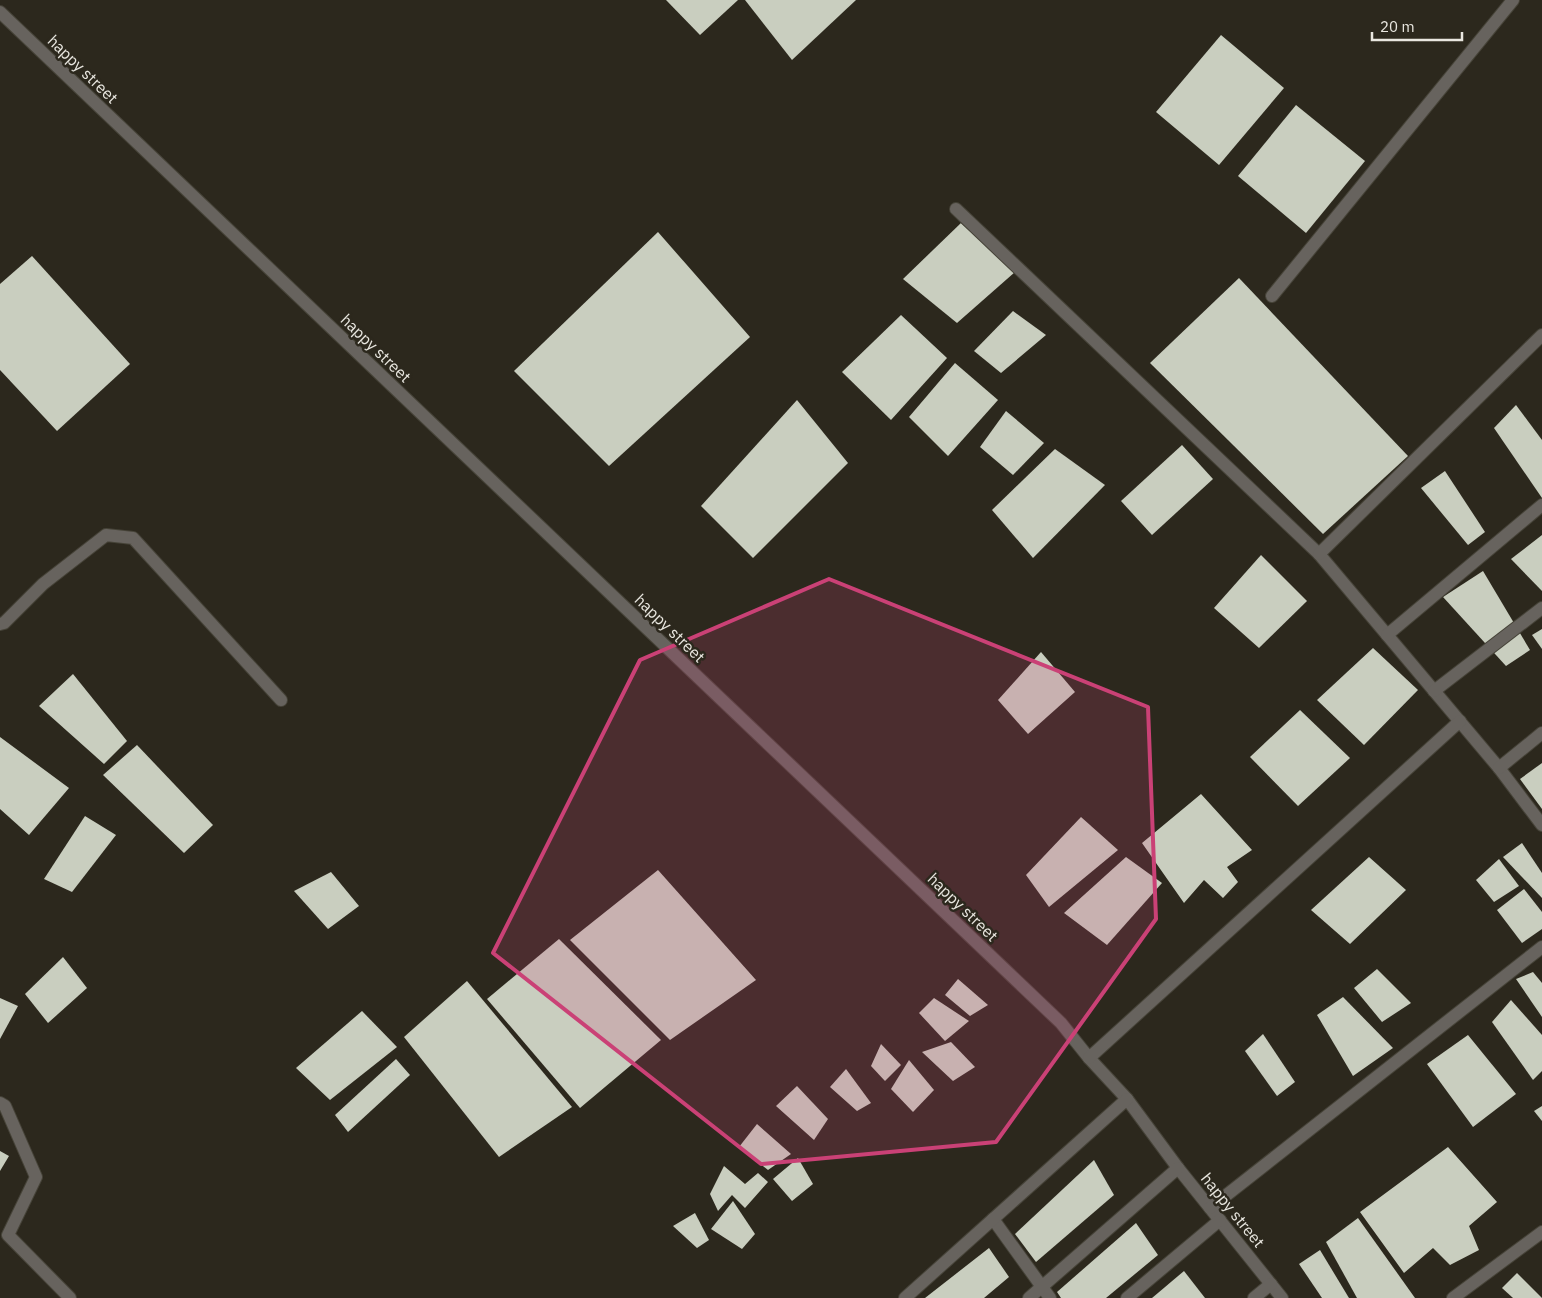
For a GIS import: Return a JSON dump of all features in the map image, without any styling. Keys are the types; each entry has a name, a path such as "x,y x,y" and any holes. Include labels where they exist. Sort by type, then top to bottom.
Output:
{"street":[{"path":"1272,296 1513,0"},
{"name":"happy street","path":"0,12 1054,1016 1127,1099 1178,1168 1282,1298"},
{"path":"956,209 1319,554 1500,768 1542,826"},
{"path":"1319,554 1542,335"},
{"path":"1387,635 1542,505"},
{"path":"0,624 4,623 43,584 106,535 133,538 281,700"},
{"path":"1434,691 1542,608"},
{"path":"1089,1058 1460,721"},
{"path":"1500,768 1542,733"},
{"path":"1210,1208 1542,947"},
{"path":"904,1298 1127,1099"},
{"path":"0,1103 6,1106 36,1177 8,1235 70,1298"},
{"path":"1029,1298 1178,1168"},
{"path":"993,1218 1050,1298"},
{"path":"1127,1298 1220,1220"},
{"path":"1453,1298 1542,1232"},
{"path":"1254,1298 1271,1284"}],"highlighted area":[{"path":"829,579 1148,707 1156,919 996,1142 761,1164 493,953 640,660"}],"building":[{"path":"666,0 738,0 700,35"},
{"path":"745,0 856,0 792,60"},
{"path":"1221,35 1284,88 1219,165 1156,112"},
{"path":"1296,105 1365,161 1306,233 1238,176"},
{"path":"961,223 1015,272 957,323 903,279"},
{"path":"658,232 750,337 609,466 514,371"},
{"path":"32,256 130,364 57,431 0,370 0,284"},
{"path":"1239,278 1408,456 1323,534 1150,363"},
{"path":"1013,311 1046,335 1001,373 974,351"},
{"path":"901,315 947,358 891,420 842,372"},
{"path":"955,363 998,400 948,456 909,417"},
{"path":"797,400 848,463 753,558 701,506"},
{"path":"1516,405 1542,440 1542,498 1494,428"},
{"path":"1006,411 1044,443 1013,475 980,447"},
{"path":"1182,445 1213,479 1152,535 1121,501"},
{"path":"1055,449 1105,485 1033,558 992,510"},
{"path":"1445,471 1485,532 1468,545 1421,488"},
{"path":"1542,535 1542,591 1511,559"},
{"path":"1261,555 1307,601 1259,648 1214,608"},
{"path":"1483,571 1530,650 1506,666 1443,597"},
{"path":"1542,629 1542,649 1532,635"},
{"path":"1373,648 1418,690 1364,745 1317,700"},
{"path":"1041,652 1075,692 1028,734 998,700"},
{"path":"73,674 127,741 104,764 39,706"},
{"path":"1300,710 1350,758 1298,806 1250,757"},
{"path":"0,737 69,788 29,835 0,809"},
{"path":"137,745 213,825 184,853 103,775"},
{"path":"1542,763 1542,809 1520,779"},
{"path":"1201,794 1252,850 1227,867 1238,882 1223,898 1204,880 1184,903 1142,843"},
{"path":"85,816 116,835 72,892 44,879"},
{"path":"1081,817 1118,850 1049,907 1026,875"},
{"path":"1522,843 1542,873 1542,898 1503,857"},
{"path":"1126,857 1162,883 1107,945 1064,913"},
{"path":"1369,857 1406,890 1350,944 1311,910"},
{"path":"1499,859 1519,886 1494,902 1476,880"},
{"path":"658,870 756,980 670,1040 570,940"},
{"path":"331,872 359,906 328,929 294,891"},
{"path":"1524,889 1542,912 1542,929 1522,943 1497,910"},
{"path":"559,939 661,1040 580,1108 487,999"},
{"path":"63,957 87,988 48,1023 25,994"},
{"path":"1377,969 1411,1003 1382,1022 1354,988"},
{"path":"1533,972 1542,983 1542,1017 1516,979"},
{"path":"958,979 988,1005 970,1016 945,995"},
{"path":"467,981 572,1107 499,1157 404,1037"},
{"path":"1343,997 1393,1048 1353,1076 1317,1015"},
{"path":"0,998 18,1006 0,1039"},
{"path":"934,998 969,1021 945,1041 919,1013"},
{"path":"1511,1000 1542,1035 1542,1071 1533,1080 1492,1022"},
{"path":"362,1011 397,1047 330,1100 296,1068"},
{"path":"1263,1034 1295,1082 1277,1096 1245,1051"},
{"path":"1468,1035 1516,1094 1473,1127 1427,1064"},
{"path":"951,1042 975,1067 953,1081 922,1052"},
{"path":"881,1044 901,1065 885,1081 871,1066"},
{"path":"396,1059 410,1075 348,1132 335,1115"},
{"path":"909,1060 934,1090 913,1112 891,1089"},
{"path":"846,1069 871,1103 857,1111 830,1087"},
{"path":"797,1086 828,1119 814,1140 776,1106"},
{"path":"1542,1106 1542,1121 1534,1111"},
{"path":"757,1124 791,1154 768,1170 739,1147"},
{"path":"1448,1147 1497,1202 1469,1226 1479,1250 1450,1265 1433,1248 1404,1273 1360,1212"},
{"path":"0,1151 9,1156 0,1171"},
{"path":"798,1158 813,1184 792,1201 773,1179"},
{"path":"1094,1160 1114,1195 1036,1262 1015,1234"},
{"path":"724,1166 745,1184 758,1173 768,1182 745,1208 732,1195 718,1211 710,1194"},
{"path":"733,1201 755,1234 742,1249 711,1229"},
{"path":"695,1213 709,1240 697,1248 673,1226"},
{"path":"1358,1218 1415,1298 1357,1298 1326,1242"},
{"path":"1136,1223 1158,1255 1106,1298 1061,1298 1057,1292"},
{"path":"989,1248 1009,1277 984,1298 925,1298"},
{"path":"1320,1250 1349,1298 1322,1298 1299,1264"},
{"path":"1184,1271 1205,1298 1152,1298"},
{"path":"1517,1273 1542,1298 1513,1298 1502,1288"}]}
